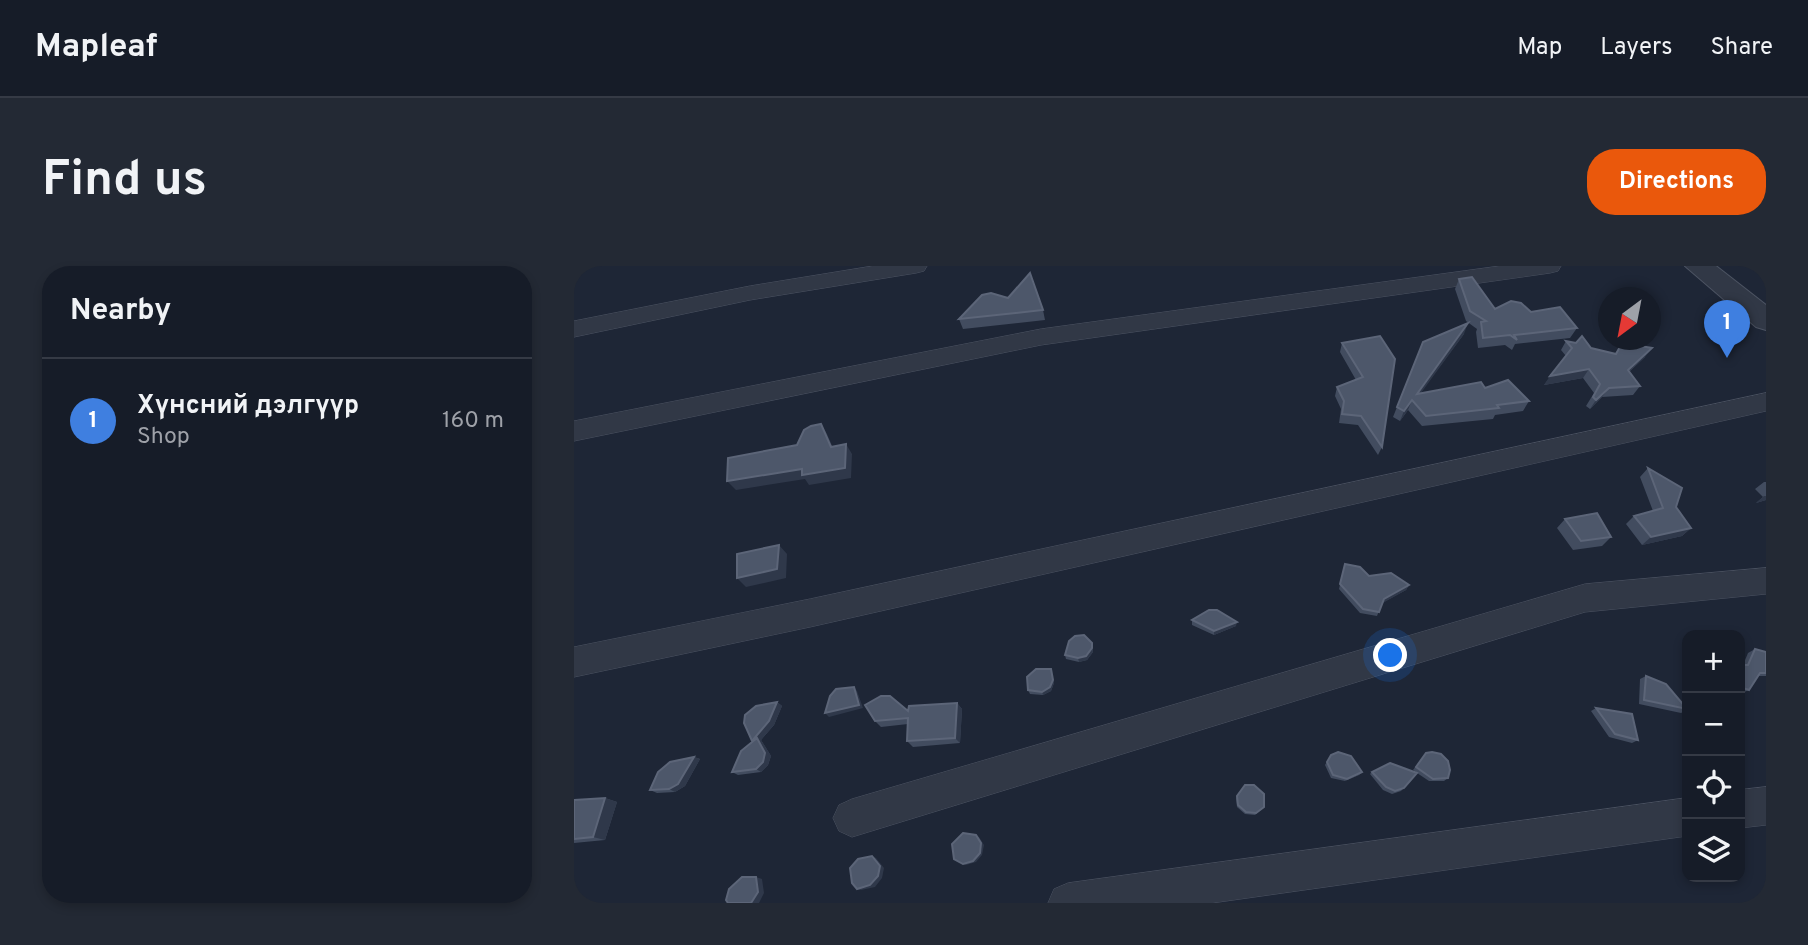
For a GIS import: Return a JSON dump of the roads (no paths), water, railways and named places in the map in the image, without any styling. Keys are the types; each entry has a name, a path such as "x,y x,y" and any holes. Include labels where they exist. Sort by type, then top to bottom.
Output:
{"street":[{"path":"574,329 750,293 916,266"},
{"path":"574,431 1041,337 1550,266"},
{"path":"1699,266 1766,320"},
{"path":"574,662 810,614 1766,402"},
{"path":"852,818 1586,598 1766,581"},
{"path":"1745,808 1766,806"},
{"path":"1068,903 1682,818"}],"place":[{"name":"Хүнсний дэлгүүр","path":"1727,358"}]}
